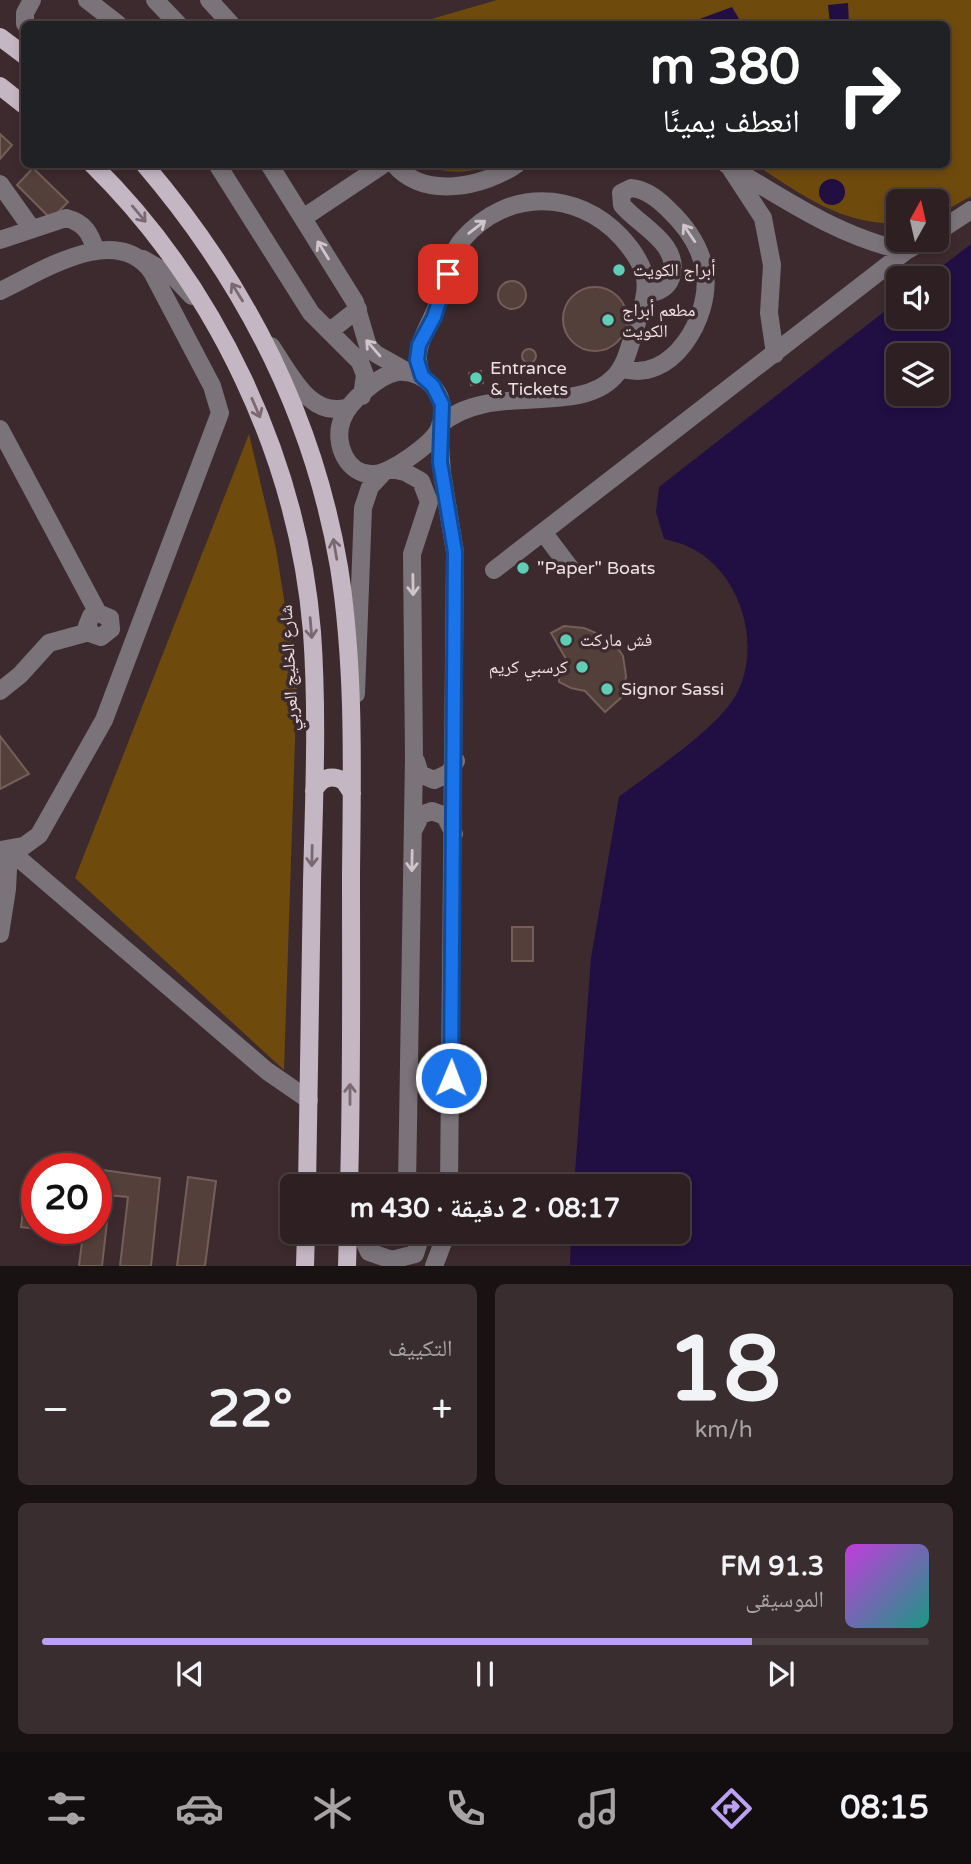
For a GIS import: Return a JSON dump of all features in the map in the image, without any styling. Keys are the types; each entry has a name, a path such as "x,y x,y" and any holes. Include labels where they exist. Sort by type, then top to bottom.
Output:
{"main road":[{"path":"0,37 21,53"},
{"path":"0,86 21,103"},
{"name":"شارع الخليج العربي","path":"96,168 154,232 203,308 260,415 302,563 312,632 314,791 307,1174"},
{"path":"147,168 201,236 261,332 294,402 332,533 347,640 352,742 349,1174"},
{"path":"314,791 322,780 335,778 347,784 352,793"},
{"path":"305,1265 306,1244"},
{"path":"347,1265 348,1244"}],"street":[{"path":"25,21 25,13 32,0"},
{"path":"87,0 114,21"},
{"path":"155,0 175,21"},
{"path":"209,0 228,21"},
{"path":"220,168 307,307 363,367 365,384 342,419 339,432 346,459 360,472 387,471 414,476 427,489 428,513 412,554 414,758 407,1174"},
{"path":"273,168 358,309 368,346 376,354 433,386 440,397 442,473 455,552 456,760 449,1174"},
{"path":"303,218 378,168"},
{"path":"402,168 437,186 458,187 483,182 509,168"},
{"path":"729,168 763,218 772,265 769,313 775,354"},
{"path":"732,168 850,234 886,245"},
{"path":"0,184 32,229"},
{"path":"621,368 646,369 677,352 696,324 705,284 696,245 680,220 651,195 631,188 621,193 622,205 657,237 673,261 671,277 666,287 645,295"},
{"path":"352,742 360,638 363,508 370,487 387,471 428,443 439,427 457,412 479,405 586,393 610,382 621,368 645,295 645,276 638,259 624,240 596,215 578,205 559,201 515,206 479,225 457,247 434,317 417,350 415,374"},
{"path":"949,224 971,210"},
{"path":"0,240 66,218 76,220 90,231 96,251"},
{"path":"0,291 69,258 96,251 121,252 139,258 174,277 203,308"},
{"path":"494,570 905,252"},
{"path":"4,850 30,843 43,828 104,720 220,413 212,386 152,272 139,258"},
{"path":"330,331 358,309"},
{"path":"261,332 312,402 331,410 356,401 386,376 415,374"},
{"path":"0,429 98,613 110,618 110,632 128,652"},
{"path":"415,542 424,532 437,531 447,537 455,552"},
{"path":"544,532 571,569"},
{"path":"89,632 88,620 98,613"},
{"path":"1,687 49,643 89,632 102,637 110,632"},
{"path":"414,758 420,774 434,780 449,773 456,760"},
{"path":"413,834 419,817 432,811 445,816 454,834"},
{"path":"0,934 4,850"},
{"path":"4,850 267,1071 309,1100"},
{"path":"350,1142 354,1174"},
{"path":"365,1244 369,1252 392,1260 415,1254 418,1244"},
{"path":"434,1265 442,1244"}],"shaded area":[{"path":"497,0 971,0 971,196 949,209 949,189 886,189 886,222 858,219 822,206 760,168 950,168 950,21 424,21"},
{"path":"848,3 849,21 830,21 828,5"},
{"path":"732,7 740,21 694,21"},
{"path":"433,168 481,168 457,172"},
{"path":"832,179 842,182 845,192 842,202 832,205 822,202 819,192 822,182"},
{"path":"971,244 971,1265 570,1265 571,1244 690,1244 690,1174 575,1174 591,958 619,797 699,736 727,708 744,676 747,655 747,633 742,612 734,591 722,573 707,558 689,547 664,539 656,512 659,487 886,310 886,329 949,329 949,266 943,266"},
{"path":"249,434 276,549 297,681 284,1070 75,878"}],"building":[{"path":"0,134 12,145 0,159"},
{"path":"33,168 68,202 51,219 17,185"},
{"path":"512,281 522,285 526,295 522,305 512,309 502,305 498,295 502,285"},
{"path":"589,287 601,287 618,296 625,307 625,331 618,342 601,351 589,351 577,346 568,337 563,325 563,313 568,301 577,292"},
{"path":"526,349 532,349 536,356 532,363 526,363 522,359 522,353"},
{"name":"Entrance & Tickets","path":"481,371 483,383 471,385 469,373"},
{"path":"564,626 584,628 613,640 623,656 626,676 623,696 605,712 585,691 559,682 559,671 566,659 551,633"},
{"path":"0,736 29,774 0,789"},
{"path":"512,927 533,927 533,961 512,961"},
{"path":"112,1171 160,1178 151,1266 120,1266 128,1197 112,1196"},
{"path":"188,1177 216,1181 205,1266 177,1266"},
{"path":"82,1244 104,1244 102,1266 79,1266"}],"place":[{"name":"أبراج الكويت","path":"619,270"},
{"name":"مطعم أبراج الكويت","path":"608,320"},
{"name":"Entrance & Tickets","path":"476,378"},
{"name":"\"Paper\" Boats","path":"523,568"},
{"name":"فش ماركت","path":"566,640"},
{"name":"كرسبي كريم","path":"582,667"},
{"name":"Signor Sassi","path":"607,689"}],"route":[{"path":"448,274 434,317 417,350 417,360 422,376 433,386 442,404 439,429 440,462 455,552 456,760 451,1078"}]}
